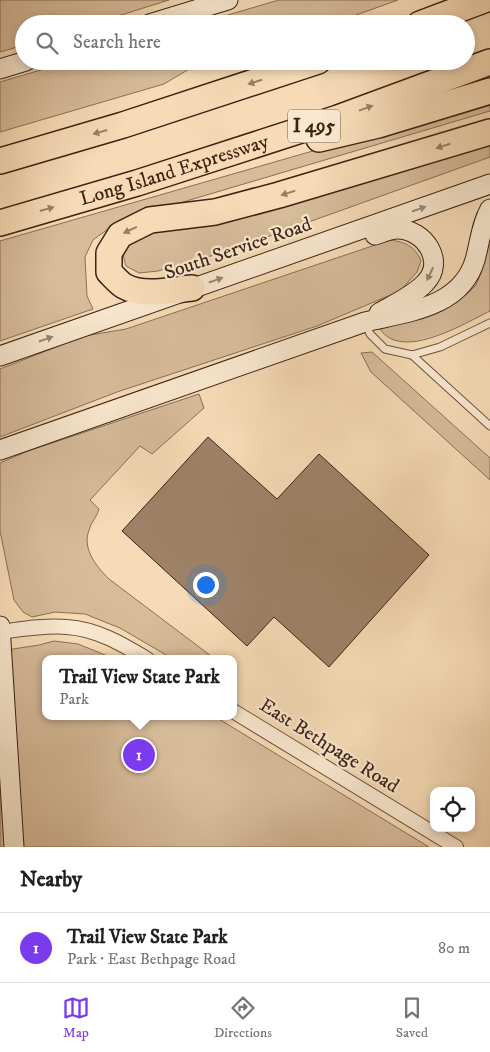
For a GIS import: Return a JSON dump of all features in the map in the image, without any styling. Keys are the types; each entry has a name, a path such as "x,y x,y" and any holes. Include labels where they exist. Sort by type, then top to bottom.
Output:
{"highway":[{"path":"444,15 484,0"},
{"name":"Long Island Expressway","path":"475,68 490,62"},
{"path":"0,161 123,125 291,70"},
{"name":"Long Island Expressway","path":"0,223 137,183 338,118 468,70"},
{"path":"137,183 378,125 490,92"},
{"path":"192,288 136,291 122,285 110,272 109,253 120,235 150,220 215,212 490,132"}],"main road":[{"path":"179,15 228,0"},
{"path":"0,69 15,64"},
{"name":"South Service Road","path":"0,356 490,184"},
{"path":"0,450 365,322 423,308 445,298 458,290 465,282 475,260 480,233 490,209"},
{"path":"262,264 396,229 408,231 418,236 426,242 432,251 434,260 432,272 425,283 365,322"},
{"path":"0,629 14,847"}],"street":[{"path":"0,629 69,626 94,632 126,646 141,655"},
{"name":"East Bethpage Road","path":"237,713 456,847"}],"lane":[{"path":"365,322 370,334 385,349 412,355 440,347 490,323"},
{"path":"412,355 490,426"}],"shaded area":[{"path":"0,0 169,0 121,15 15,15 15,48 0,52"},
{"path":"279,0 398,0 356,15 228,15"},
{"path":"41,70 188,70 164,84 0,132 0,82"},
{"path":"490,100 490,111 119,221 93,240 85,257 87,296 93,309 0,341 0,241"},
{"path":"490,138 490,157 228,251 158,271 139,273 126,266 123,254 124,246 138,231"},
{"path":"490,222 490,311 450,331 418,341 403,342 390,338 380,329 467,294 476,285 481,273"},
{"path":"390,240 413,248 421,261 417,272 400,291 317,326 117,392 0,437 0,369 84,336 126,329"},
{"path":"372,352 490,458 490,480 371,372 361,353"},
{"path":"199,394 204,408 152,454 140,446 90,500 99,509 90,527 87,544 95,563 109,579 210,655 166,655 120,628 85,614 55,612 32,617 23,612 14,600 0,531 0,463 28,451"},
{"path":"54,641 78,644 105,655 42,655 42,720 221,720 429,847 0,847 0,651"}],"building":[{"path":"208,437 277,499 319,454 429,555 329,667 274,617 247,646 122,531"}],"place":[{"name":"Trail View State Park","path":"139,755"}]}
